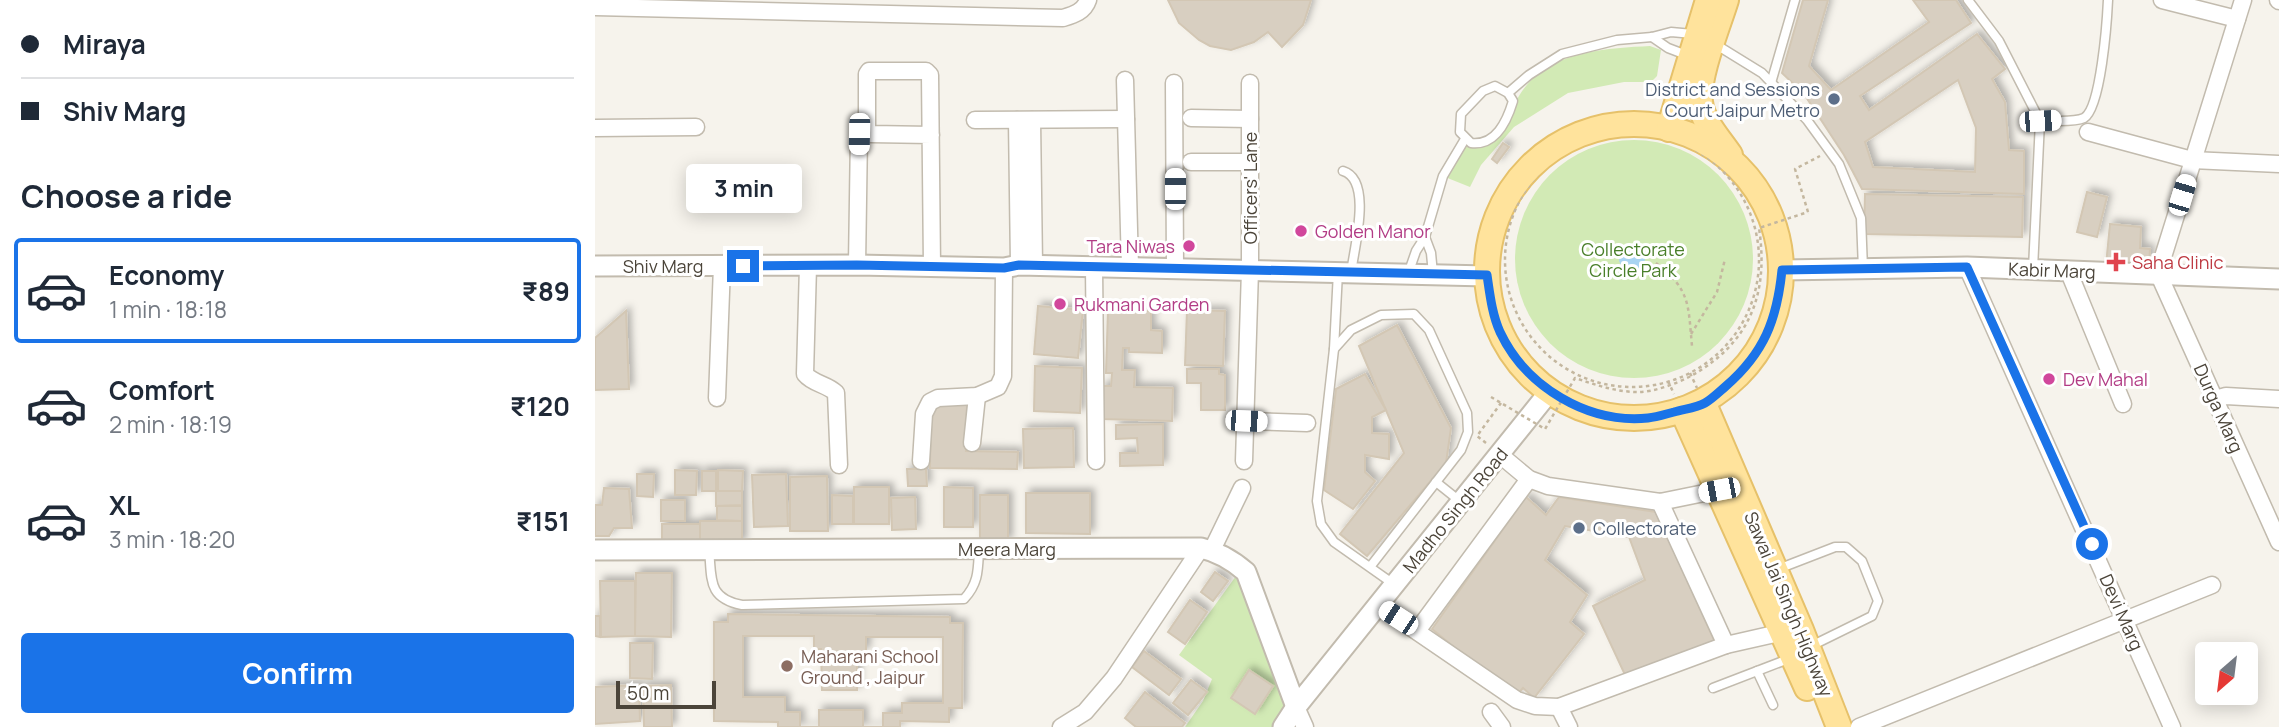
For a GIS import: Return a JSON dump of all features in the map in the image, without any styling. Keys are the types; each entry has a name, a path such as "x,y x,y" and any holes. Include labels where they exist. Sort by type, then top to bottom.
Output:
{"main road":[{"path":"1708,0 1700,45 1703,77 1700,103 1707,122 1744,173 1768,209 1779,241 1782,270 1779,301 1766,338 1744,370 1693,407 1648,418 1609,416 1577,407 1550,391 1522,367 1501,334 1492,308 1487,275 1491,235 1504,200 1528,169 1556,146 1585,132 1628,124 1669,129 1719,150 1744,173"},
{"path":"1669,129 1700,45 1726,0"},
{"path":"1693,407 1719,490 1783,632 1801,652 1823,727"},
{"name":"Sawai Jai Singh Highway","path":"1693,407 1776,570 1801,652 1839,727"}],"street":[{"path":"595,7 1014,8 1063,18 1075,15 1088,0"},
{"path":"2162,0 2237,19"},
{"path":"2158,273 2243,0"},
{"path":"931,135 871,135 867,132 869,71 929,72 931,135 932,265"},
{"path":"1125,80 1131,267"},
{"path":"1174,83 1175,268"},
{"name":"Officers' Lane","path":"1244,461 1250,270 1250,83"},
{"path":"1191,118 1250,119"},
{"path":"975,120 1126,119"},
{"path":"921,461 924,414 930,402 938,398 977,396 998,387 1003,376 1019,266 1025,120"},
{"path":"595,128 697,127"},
{"path":"2088,131 2192,160 2279,164"},
{"path":"857,265 859,134"},
{"path":"1191,162 1250,162"},
{"path":"809,265 805,374 809,379 831,388 836,393 839,465"},
{"name":"Shiv Marg","path":"595,266 1131,267 1487,275"},
{"path":"717,398 722,266"},
{"path":"1094,267 1096,461"},
{"name":"Kabir Marg","path":"1782,270 1967,267 2279,279"},
{"name":"Devi Marg","path":"1967,267 2172,727"},
{"path":"2068,270 2123,404"},
{"name":"Durga Marg","path":"2158,273 2279,542"},
{"name":"Madho Singh Road","path":"1283,727 1296,707 1550,391"},
{"path":"972,443 977,396"},
{"path":"2215,399 2226,396 2279,399"},
{"path":"1246,421 1307,423"},
{"path":"1499,454 1529,479 1548,485 1660,502 1719,490"},
{"path":"1417,631 1529,479"},
{"path":"1070,725 1085,712 1114,677 1206,549 1242,488"},
{"path":"1660,502 1726,645"},
{"path":"1206,549 1232,559 1246,572 1305,727"},
{"name":"Meera Marg","path":"595,550 1206,549"},
{"path":"1859,727 2212,585"},
{"path":"1378,605 1517,700 1535,706 1559,707 1726,645 1783,632"},
{"path":"1559,707 1569,727"},
{"path":"1491,712 1502,727"}],"lane":[{"path":"1772,83 1795,0"},
{"path":"1968,0 1999,41 2040,121 2033,269"},
{"path":"2040,121 2082,119 2089,114 2102,65 2108,0"},
{"path":"1508,93 1529,75 1562,54 1617,40 1671,32 1762,73 1807,120 1839,164 1861,218 1863,269"},
{"path":"1651,37 1668,48 1700,45"},
{"path":"1495,86 1508,93 1513,101 1501,128 1493,137 1479,144 1465,139 1459,124 1461,114 1470,104 1483,91 1495,86"},
{"path":"1408,274 1416,251 1425,237 1443,176 1465,139"},
{"path":"1343,171 1352,173 1360,196 1334,349 1317,501 1321,524 1334,542 1395,585"},
{"path":"1425,237 1431,253 1433,274"},
{"path":"1334,349 1351,330 1381,315 1414,314 1429,330 1467,412 1468,432 1461,450 1370,567"},
{"path":"1436,482 1461,502"},
{"path":"1713,688 1801,652 1872,616 1878,601 1862,561 1846,547 1835,547 1776,570"},
{"path":"709,550 712,586 719,596 729,602 742,604 964,599 977,580 979,549"},
{"path":"1757,671 1773,705"}],"path":[{"path":"1631,133 1658,136 1683,144 1706,157 1726,174 1742,196 1753,220 1759,246 1759,273 1753,299 1743,323 1728,345 1685,376 1660,384 1633,387 1607,384 1581,376 1558,363 1538,345 1511,300 1506,274 1506,247 1511,221 1521,197 1537,175 1557,157 1579,144 1605,136 1631,133"},
{"path":"1491,397 1545,429 1575,378 1607,389 1640,392 1682,380 1702,370 1736,339 1749,319 1762,276 1759,228 1808,212 1795,169 1830,151"},
{"path":"1691,334 1717,292 1725,259"},
{"path":"1656,263 1681,286 1688,306 1692,346"},
{"path":"1477,436 1501,403"}],"green space":[{"path":"1650,46 1661,50 1657,76 1651,82 1624,82 1568,93 1514,127 1481,165 1470,187 1445,177 1458,149 1481,143 1491,137 1503,124 1526,86 1537,74 1551,65 1600,50"},
{"name":"Collectorate Circle Park","path":"1634,140 1679,149 1700,160 1718,175 1733,193 1744,214 1753,259 1744,304 1733,325 1718,343 1700,358 1679,369 1634,378 1589,369 1568,358 1550,343 1535,325 1524,304 1515,259 1524,214 1535,193 1550,175 1568,160 1589,149"},
{"path":"1236,576 1289,707 1275,727 1185,727 1203,701 1212,679 1179,655"}],"water":[{"path":"1632,245 1641,249 1645,258 1641,267 1632,271 1623,267 1619,258 1623,249"}],"building":[{"path":"1168,0 1311,0 1303,25 1282,47 1268,32 1254,42 1231,50 1210,46 1199,40 1179,23"},
{"name":"District and Sessions Court Jaipur Metro","path":"1803,0 1828,0 1809,66 1831,90 1929,22 1913,0 1956,0 1971,23 1860,96 1869,110 1977,34 2005,69 1992,79 2005,102 2009,150 2024,151 2024,194 1862,189 1844,155 1804,94 1782,73","holes":["1958,80 1976,128 1975,172 1873,167 1865,142"]},
{"path":"1503,143 1509,147 1497,163 1492,159"},
{"path":"2087,192 2107,197 2097,237 2077,232"},
{"path":"1865,194 2023,197 2022,237 1864,234"},
{"path":"2110,224 2141,227 2140,248 2150,249 2149,269 2106,265"},
{"path":"1038,306 1083,310 1078,358 1034,354"},
{"path":"1108,310 1151,311 1151,330 1162,331 1162,353 1129,352 1129,348 1123,348 1122,370 1135,370 1134,387 1173,388 1172,421 1102,419 1102,386 1111,386 1112,373 1106,373"},
{"path":"1187,310 1225,311 1223,366 1185,365"},
{"path":"626,311 629,389 595,390 595,338"},
{"path":"1397,325 1451,428 1446,463 1367,556 1340,534 1404,453 1359,346"},
{"path":"1035,366 1082,368 1080,413 1034,411"},
{"path":"1187,369 1219,369 1219,374 1225,375 1225,410 1201,410 1201,383 1187,383"},
{"path":"1365,374 1386,410 1372,417 1372,433 1389,434 1389,459 1365,455 1365,472 1375,481 1353,509 1324,490 1336,389"},
{"path":"931,404 967,405 966,451 1018,452 1017,469 930,468"},
{"path":"1163,424 1163,465 1120,466 1120,453 1138,453 1137,438 1116,439 1116,425"},
{"path":"1073,428 1074,467 1024,468 1023,429"},
{"path":"907,469 926,469 927,486 908,486"},
{"path":"675,470 697,471 696,495 675,495"},
{"path":"718,470 743,471 742,491 718,491"},
{"path":"702,471 716,471 716,491 702,491"},
{"path":"637,474 654,474 653,497 637,496"},
{"path":"786,474 788,526 754,527 752,475"},
{"path":"827,476 828,531 790,531 790,477"},
{"path":"854,487 889,487 889,524 854,524"},
{"path":"944,487 973,488 973,527 944,527"},
{"path":"604,488 629,489 632,528 614,528 609,536 595,536 595,505 602,505"},
{"path":"716,491 742,491 742,505 716,506"},
{"path":"1026,493 1090,493 1090,534 1026,533"},
{"path":"832,495 853,496 853,524 832,524"},
{"path":"980,495 1008,495 1008,541 980,541"},
{"path":"915,497 916,529 892,530 891,498"},
{"path":"1526,497 1546,515 1559,497 1656,512 1715,642 1626,677 1593,606 1645,580 1629,537 1565,526 1545,560 1587,595 1570,622 1584,634 1534,698 1523,688 1515,697 1432,629"},
{"path":"661,500 685,500 685,521 661,521"},
{"path":"717,506 742,506 742,521 717,520"},
{"path":"700,521 742,521 742,543 700,542"},
{"path":"662,524 700,524 700,542 662,541"},
{"path":"1215,572 1228,581 1213,601 1201,592"},
{"path":"636,573 672,573 671,637 635,636"},
{"path":"600,581 635,581 635,636 601,637"},
{"path":"1190,600 1207,612 1185,644 1168,632"},
{"path":"728,614 950,617 950,623 963,623 962,708 949,708 949,722 900,721 900,727 883,727 883,713 902,713 902,703 943,703 943,637 866,637 866,651 857,651 857,690 822,690 821,649 814,649 814,636 743,636 743,697 785,697 785,712 800,712 800,727 778,727 778,722 714,721 714,622 728,622"},
{"path":"595,616 600,616 600,637 595,636"},
{"path":"630,643 653,643 652,679 630,678"},
{"path":"1144,651 1181,679 1169,695 1132,667"},
{"path":"1249,670 1273,686 1255,714 1231,698"},
{"path":"1191,680 1207,692 1188,715 1173,703"},
{"path":"639,685 640,721 595,724 595,687"},
{"path":"671,685 672,727 644,727 643,686"},
{"path":"1145,692 1185,723 1182,727 1136,727 1125,718"},
{"path":"819,710 863,710 863,727 819,727"}],"place":[{"name":"District and Sessions Court Jaipur Metro","path":"1834,99"},
{"name":"Golden Manor","path":"1301,231"},
{"name":"Tara Niwas","path":"1189,246"},
{"name":"Saha Clinic","path":"2116,262"},
{"name":"Rukmani Garden","path":"1060,304"},
{"name":"Dev Mahal","path":"2049,379"},
{"name":"Collectorate","path":"1579,528"},
{"name":"Maharani School Ground , Jaipur","path":"787,666"}],"route":[{"path":"743,266 932,265 1004,268 1019,265 1487,275 1492,308 1501,334 1522,367 1550,391 1577,407 1609,416 1648,418 1705,404 1744,370 1766,338 1779,301 1782,270 1967,267 2092,544"}]}
